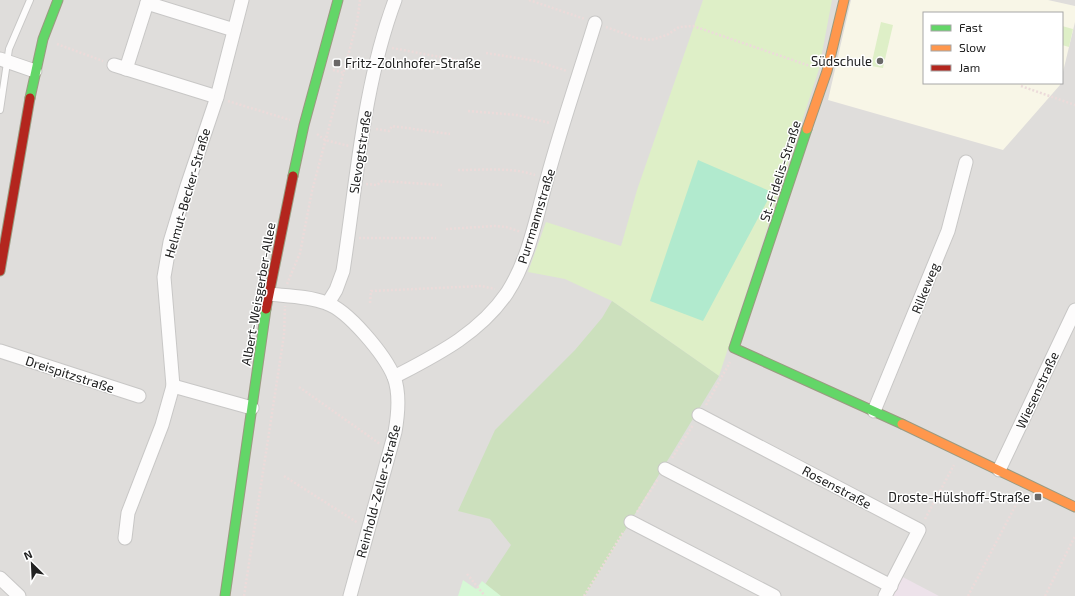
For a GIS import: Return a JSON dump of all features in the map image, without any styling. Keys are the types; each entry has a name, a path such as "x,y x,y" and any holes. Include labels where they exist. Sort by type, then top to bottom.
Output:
{"street":[{"path":"0,271 35,71 43,39 58,0"},
{"name":"Helmut-Becker-Straße","path":"125,538 128,514 162,425 173,386 164,277 170,242 217,97 242,0"},
{"name":"Albert-Weisgerber-Allee","path":"225,596 268,294 304,125 338,0"},
{"name":"Slevogtstraße","path":"328,303 340,280 348,238 363,127 380,46 395,0"},
{"name":"St.-Fidelis-Straße","path":"844,0 827,71 734,348 874,411"},
{"path":"217,97 120,67 148,1 234,30"},
{"name":"Purrmannstraße","path":"394,377 441,353 472,331 506,294 520,270 533,235 562,127 595,23"},
{"path":"4,60 35,71"},
{"name":"Rilkeweg","path":"874,411 948,231 966,162"},
{"name":"Reinhold-Zeller-Straße","path":"268,294 328,303 357,325 369,338 394,377 398,414 391,452 350,596"},
{"name":"Wiesenstraße","path":"999,470 1075,310"},
{"name":"Dreispitzstraße","path":"0,351 139,396"},
{"path":"173,386 252,408"},
{"path":"874,411 1075,507"},
{"name":"Rosenstraße","path":"699,415 919,530"},
{"path":"665,469 888,591 919,530"},
{"path":"631,522 774,596"},
{"path":"0,578 19,596"}],"lane":[{"path":"0,110 4,60 30,0"}],"path":[{"path":"529,0 636,38 651,40 667,35 679,27 693,26 827,71"},
{"path":"43,39 120,67"},
{"path":"380,46 456,60"},
{"path":"486,53 536,62 579,75"},
{"path":"1021,86 1075,105"},
{"path":"468,111 535,118 562,127"},
{"path":"363,127 389,131 392,126 450,134"},
{"path":"458,170 524,172 547,179"},
{"path":"355,182 377,185 382,181 442,185"},
{"path":"446,229 506,226 533,235"},
{"path":"348,238 436,238"},
{"path":"370,304 371,291 481,286 489,287 506,294"},
{"path":"299,387 391,452"},
{"path":"919,530 951,470"},
{"path":"284,476 368,530"},
{"path":"968,596 1017,502"},
{"path":"1045,596 1075,536"},
{"path":"467,574 485,596"}],"shaded area":[{"path":"0,0 1075,0 1075,596 0,596"},
{"name":"Südschule","path":"851,0 1048,0 1075,6 1075,22 1063,72 1063,12 923,12 923,84 1060,84 1003,150 828,100"},
{"path":"897,574 939,596 885,596"}],"green space":[{"path":"703,0 832,0 819,69 719,376 612,301 565,279 528,272 546,222 621,246 637,190"},
{"path":"881,22 893,25 883,68 871,66"},
{"path":"1063,26 1073,29 1069,47 1063,45"},
{"path":"698,160 772,192 703,321 650,301"},
{"path":"612,301 719,376 585,596 494,596 484,586 511,545 490,519 458,511 495,430 575,350 602,318"},
{"path":"463,580 476,589 482,581 501,596 458,596"}],"traffic: fast":[{"path":"30,98 43,39 58,0"},
{"path":"293,176 304,125 338,0"},
{"path":"807,129 734,348 902,424"},
{"path":"225,596 266,309"}],"traffic: slow":[{"path":"807,129 827,71 844,0"},
{"path":"902,424 1075,507"}],"traffic: jam":[{"path":"0,271 30,98"},
{"path":"266,309 293,176"}],"place":[{"name":"Südschule","path":"880,61"},
{"name":"Fritz-Zolnhofer-Straße","path":"337,63"},
{"name":"Droste-Hülshoff-Straße","path":"1038,497"}]}
